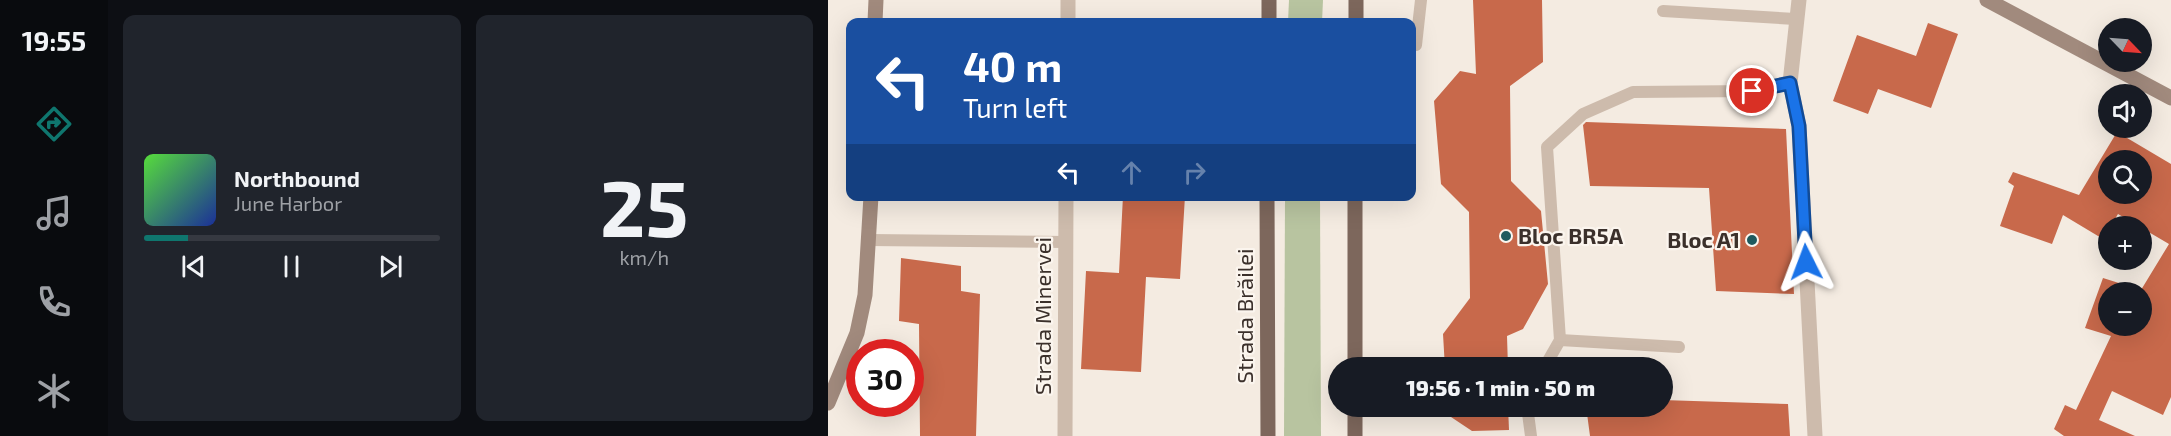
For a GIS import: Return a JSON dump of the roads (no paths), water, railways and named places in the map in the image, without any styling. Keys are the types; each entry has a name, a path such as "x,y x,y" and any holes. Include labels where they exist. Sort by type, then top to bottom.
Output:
{"main road":[{"path":"1269,0 1269,18"},
{"path":"1356,0 1356,18"},
{"name":"Strada Brăilei","path":"1267,201 1268,436"},
{"path":"1355,357 1356,201"},
{"path":"1355,417 1355,436"}],"street":[{"path":"875,18 876,0"},
{"path":"1068,0 1068,18"},
{"path":"1799,0 1795,19 1790,83 1799,126 1815,436"},
{"path":"1987,0 2171,98"},
{"path":"828,403 857,333 865,295 871,201"},
{"name":"Strada Minervei","path":"1065,436 1066,201"}],"lane":[{"path":"1416,45 1422,0"},
{"path":"1663,11 1795,19"},
{"path":"1551,357 1560,340 1547,147 1583,114 1633,92 1752,91 1790,83"},
{"path":"869,240 1066,242"},
{"path":"1560,340 1679,348"},
{"path":"1528,417 1531,436"}],"place":[{"name":"Bloc BR5A","path":"1506,236"},
{"name":"Bloc A1","path":"1752,240"}]}
